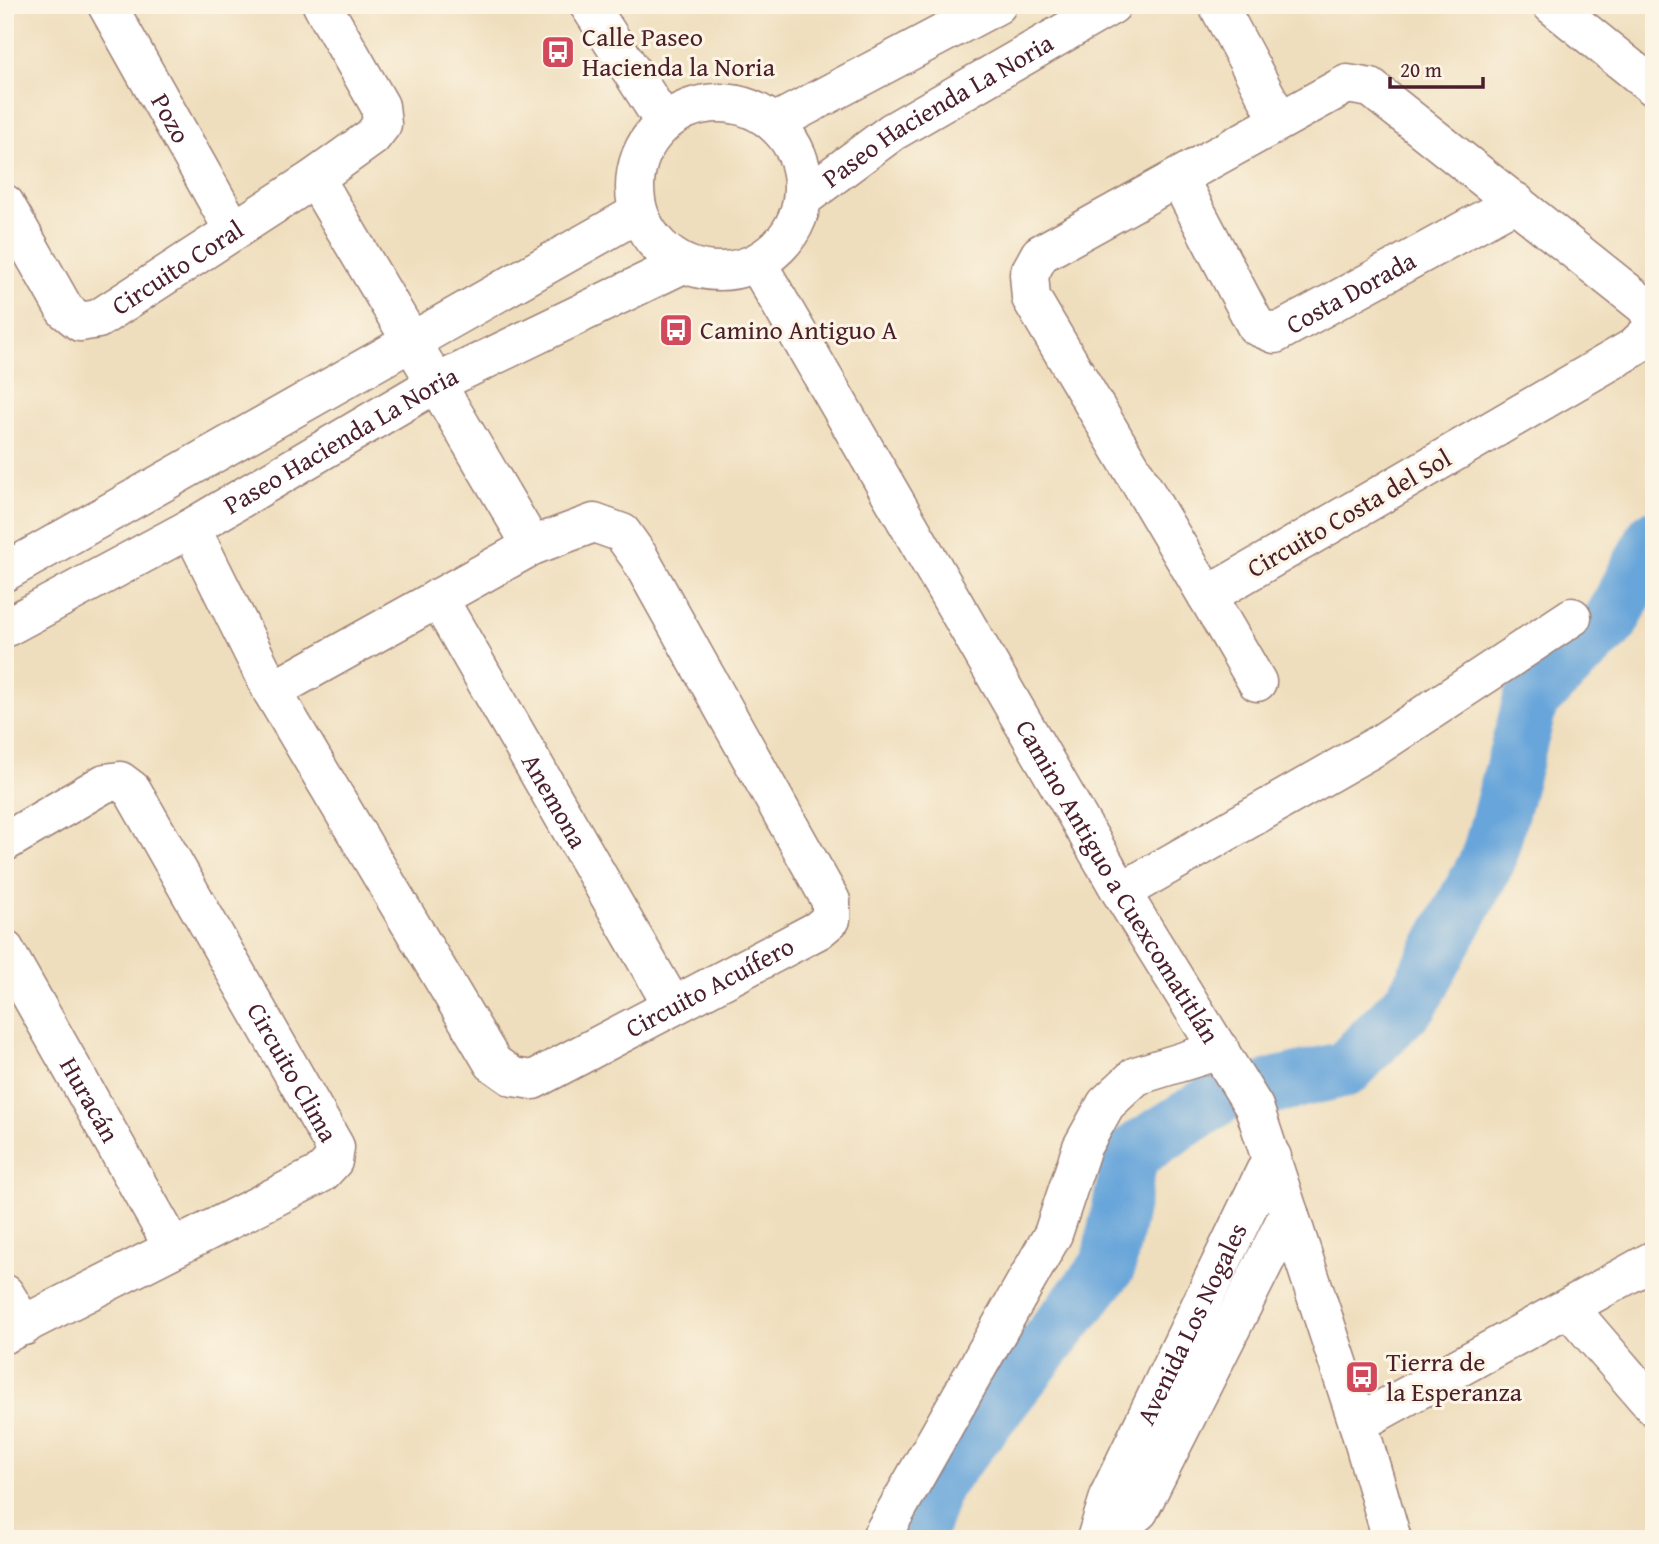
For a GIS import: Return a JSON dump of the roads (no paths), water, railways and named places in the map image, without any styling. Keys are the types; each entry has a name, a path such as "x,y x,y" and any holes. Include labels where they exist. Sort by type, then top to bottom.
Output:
{"street":[{"name":"Pozo","path":"107,5 234,231"},
{"name":"Circuito Coral","path":"5,204 65,310 80,321 98,318 315,178 372,137 382,124 380,106 322,5"},
{"path":"589,5 664,122"},
{"path":"774,123 997,5"},
{"name":"Paseo Hacienda La Noria","path":"803,198 892,132 1112,5"},
{"path":"1218,5 1279,120"},
{"path":"1552,5 1654,87"},
{"name":"Circuito Costa del Sol","path":"1347,84 1371,88 1646,307 1651,317 1652,330 1645,340 1206,596 1031,298 1030,274 1040,254 1179,179 1279,120 1347,84"},
{"path":"719,102 749,108 774,123 792,145 802,170 803,198 789,237 775,252 757,263 733,271 708,272 683,264 664,251 648,234 638,213 634,180 643,148 664,122 689,107 719,102"},
{"path":"315,178 532,546"},
{"name":"Costa Dorada","path":"1179,179 1256,326 1275,334 1516,202"},
{"name":"Paseo Hacienda La Noria","path":"5,572 638,213"},
{"name":"Camino Antiguo a Cuexcomatitlán","path":"757,263 1121,892 1254,1107 1358,1423 1392,1539"},
{"name":"Paseo Hacienda La Noria","path":"5,628 191,528 435,384 683,264"},
{"name":"Circuito Acuífero","path":"191,528 272,691 493,1063 513,1077 533,1080 672,1004 818,930 831,919 831,901 639,556 622,533 594,523 532,546 272,691"},
{"path":"1206,596 1257,682"},
{"name":"Anemona","path":"438,598 672,1004"},
{"path":"1121,892 1380,744 1572,617"},
{"name":"Circuito Clima","path":"5,842 105,783 120,781 132,790 335,1147 333,1161 322,1173 173,1247 11,1318"},
{"name":"Huracán","path":"5,950 173,1247"},
{"path":"880,1539 1053,1234 1082,1147 1106,1104 1136,1076 1220,1050"},
{"name":"Avenida Los Nogales","path":"1134,1514 1272,1157"},
{"name":"Avenida Los Nogales","path":"1134,1514 1289,1213"},
{"path":"1358,1423 1654,1260"},
{"path":"1569,1308 1654,1407"},
{"path":"1096,1539 1134,1514"},
{"path":"1104,1539 1134,1514"}],"waterway":[{"path":"1273,1086 1346,1069 1412,1001 1488,860 1531,700 1611,621 1654,538"},
{"path":"916,1539 935,1484 1108,1266 1131,1154 1217,1099"}],"place":[{"name":"Calle Paseo Hacienda la Noria","path":"558,52"},
{"name":"Camino Antiguo A","path":"676,330"},
{"name":"Tierra de la Esperanza","path":"1362,1377"}]}
